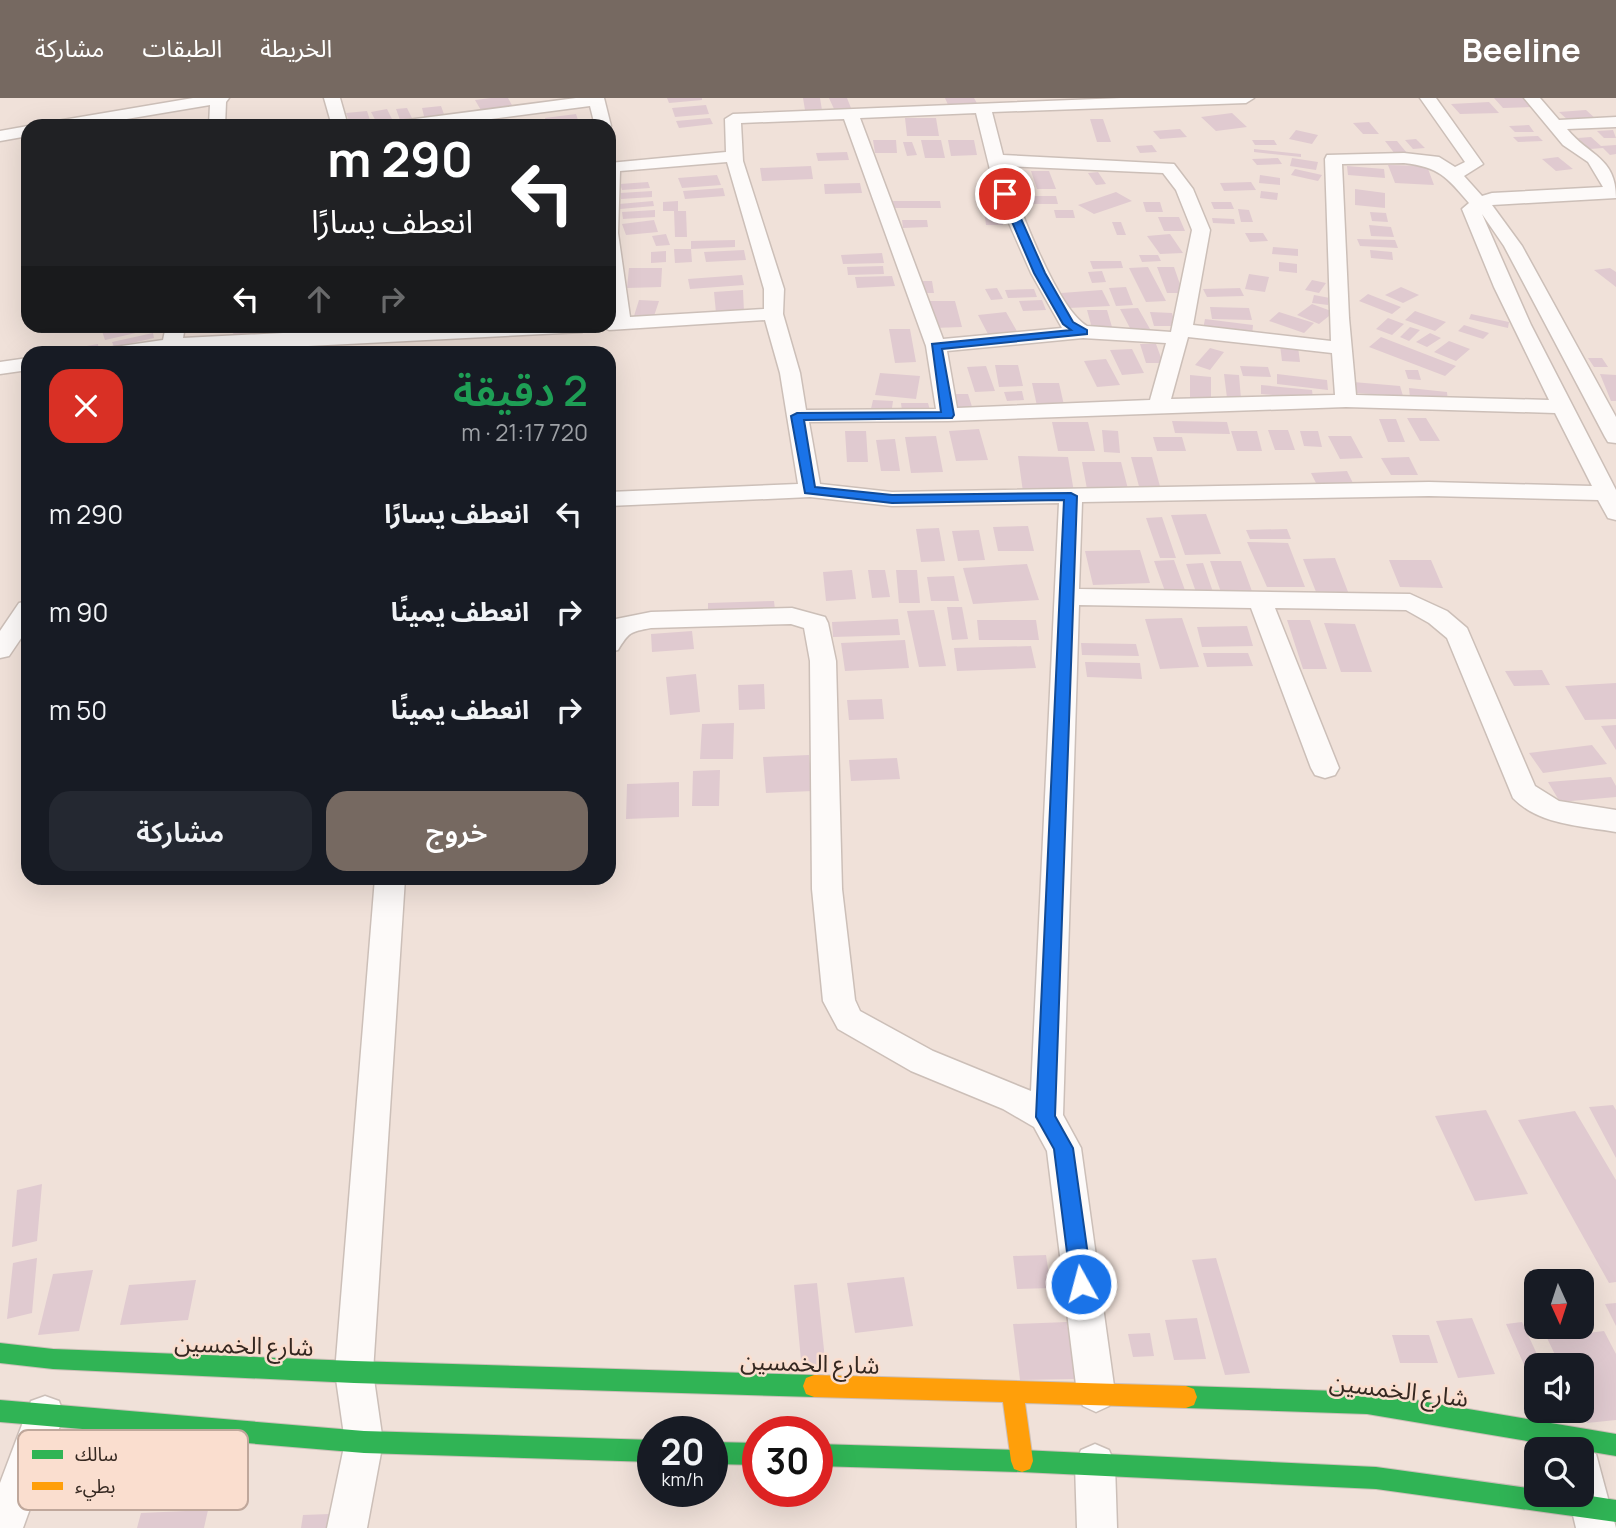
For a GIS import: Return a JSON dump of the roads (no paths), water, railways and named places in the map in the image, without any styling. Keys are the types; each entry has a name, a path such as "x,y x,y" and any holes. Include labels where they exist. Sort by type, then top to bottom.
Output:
{"main road":[{"name":"شارع الخمسين","path":"0,1353 53,1359 354,1372 1012,1390 1367,1403 1524,1439"},
{"path":"1012,1390 1022,1461"},
{"path":"0,1411 222,1430"},
{"path":"248,1432 364,1442 637,1451"},
{"name":"شارع الخمسين","path":"1594,1449 1616,1445"},
{"path":"833,1455 1095,1464 1376,1478 1601,1515"}],"street":[{"path":"98,119 219,98 218,119"},
{"path":"332,98 338,119"},
{"path":"730,98 734,156 774,289 773,314 790,373 810,490"},
{"path":"733,119 1246,98"},
{"path":"1428,98 1475,164 1454,174"},
{"path":"1532,98 1569,142 1594,159 1616,192"},
{"path":"481,119 597,100 601,119"},
{"path":"984,108 1005,194 1040,273 1069,324 1083,332"},
{"path":"850,114 936,346 948,415"},
{"path":"1555,125 1616,122"},
{"path":"0,136 21,132"},
{"path":"616,160 734,156"},
{"path":"1346,401 1333,159 1404,158 1433,161 1454,174 1478,203 1490,212 1513,246 1607,406 1616,437"},
{"path":"996,160 1168,168 1184,190 1201,230 1180,334 1159,406"},
{"path":"616,499 810,490 892,499 1429,489 1611,503 1605,467 1560,407 1485,246 1471,209 1492,198 1616,192"},
{"path":"616,324 773,314"},
{"path":"936,346 1083,332 1180,334 1343,348"},
{"path":"147,346 171,341 316,333"},
{"path":"385,333 432,343 520,333"},
{"path":"0,368 21,365"},
{"path":"797,416 948,415 1346,401 1560,407"},
{"path":"1046,1117 1071,496"},
{"path":"1066,597 1410,602 1431,613 1458,634 1523,791 1530,800 1559,811 1616,821"},
{"path":"1260,600 1325,768"},
{"path":"616,631 625,625 651,620 792,616 816,623 823,661 827,889 839,1001 849,1020 922,1061 1015,1099 1046,1117 1064,1148 1096,1393"},
{"path":"0,650 21,619"},
{"path":"347,1528 364,1442 354,1372 389,885"},
{"path":"39,1430 45,1415"},
{"path":"1095,1464 1097,1528"},
{"path":"3,1528 18,1488"},
{"path":"1594,1496 1601,1515"}]}
